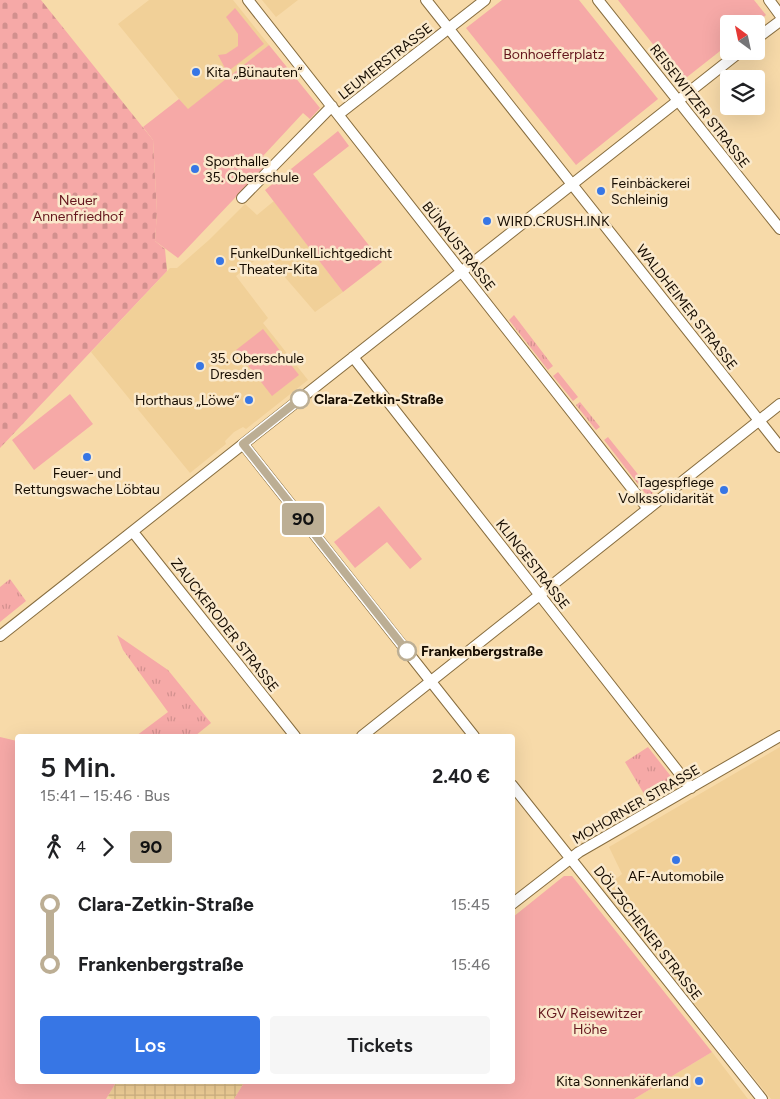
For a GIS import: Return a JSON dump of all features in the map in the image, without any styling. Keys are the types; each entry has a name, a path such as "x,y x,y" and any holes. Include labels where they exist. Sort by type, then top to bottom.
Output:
{"street":[{"name":"BÜNAUSTRASSE","path":"248,0 648,509"},
{"path":"426,0 572,185"},
{"path":"448,28 485,0"},
{"name":"REISEWITZER STRASSE","path":"598,0 780,229"},
{"path":"768,0 780,15"},
{"path":"765,32 780,21"},
{"name":"LEUMERSTRASSE","path":"339,114 448,28"},
{"path":"0,636 730,60"},
{"path":"242,198 332,106"},
{"name":"WALDHEIMER STRASSE","path":"572,185 780,447"},
{"name":"KLINGESTRASSE","path":"353,358 691,788"},
{"path":"365,734 780,404"},
{"path":"243,444 472,734"},
{"name":"ZAUCKERODER STRASSE","path":"133,532 293,734"},
{"name":"MOHORNER STRASSE","path":"515,902 570,858 780,736"},
{"name":"DÖLZSCHENER STRASSE","path":"515,789 762,1099"}],"shaded area":[{"name":"Kita „Bünauten“","path":"149,0 233,0 269,45 188,110 118,24"},
{"path":"262,0 298,0 276,17"},
{"name":"35. Oberschule Dresden","path":"274,201 343,292 315,312 264,253 236,276 268,318 263,323 308,380 246,429 243,427 234,432 225,441 226,444 190,473 91,352 170,268 177,268 209,240 245,204 257,215"},
{"path":"780,747 780,1099 771,1099 603,889 622,874 609,847"},
{"name":"Kita Sonnenkäferland","path":"712,1052 748,1099 634,1099"},
{"path":"115,1084 243,1084 234,1099 112,1099 108,1096"}],"green space":[{"name":"Neuer Annenfriedhof","path":"0,0 41,0 153,140 157,212 155,241 165,249 167,271 0,448"},
{"name":"Bonhoefferplatz","path":"502,0 579,0 658,99 576,165 466,28"},
{"name":"Bonhoefferplatz","path":"618,0 754,0 766,15 720,15 720,51 682,81"},
{"path":"235,8 264,44 227,72 218,55 226,54 238,46 238,34 226,17"},
{"path":"269,45 320,108 310,119 303,113 263,156 269,162 178,258 155,241 157,212 153,140 143,127 179,99 188,109"},
{"path":"338,131 349,146 313,174 382,262 343,292 265,190"},
{"path":"514,315 553,366 548,370 509,320"},
{"path":"263,329 299,375 272,396 236,350"},
{"path":"558,372 578,397 573,401 553,376"},
{"path":"70,394 93,424 34,470 12,440"},
{"path":"580,402 600,427 596,430 576,405"},
{"path":"608,437 653,493 648,497 604,440"},
{"path":"379,506 422,559 410,569 387,542 355,568 334,542"},
{"path":"10,579 26,601 0,622 0,587"},
{"path":"117,635 168,670 211,723 197,734 139,734 168,712 123,650"},
{"path":"0,737 15,741 15,1084 115,1084 106,1099 0,1099"},
{"path":"648,747 673,779 672,786 647,799 625,762"},
{"name":"KGV Reisewitzer Höhe","path":"564,876 572,876 712,1052 634,1099 234,1099 243,1084 515,1084 515,915"}],"bus line":[{"name":"90","path":"300,399 243,444 407,651"}],"place":[{"name":"Kita „Bünauten“","path":"196,72"},
{"name":"Sporthalle 35. Oberschule","path":"195,169"},
{"name":"Feinbäckerei Schleinig","path":"601,191"},
{"name":"WIRD.CRUSH.INK","path":"487,221"},
{"name":"FunkelDunkelLichtgedicht - Theater-Kita","path":"220,261"},
{"name":"35. Oberschule Dresden","path":"200,366"},
{"name":"Clara-Zetkin-Straße","path":"300,399"},
{"name":"Horthaus „Löwe“","path":"249,400"},
{"name":"Feuer- und Rettungswache Löbtau","path":"87,457"},
{"name":"Tagespflege Volkssolidarität","path":"724,490"},
{"name":"Frankenbergstraße","path":"407,651"},
{"name":"AF-Automobile","path":"676,860"},
{"name":"Kita Sonnenkäferland","path":"699,1081"}]}
